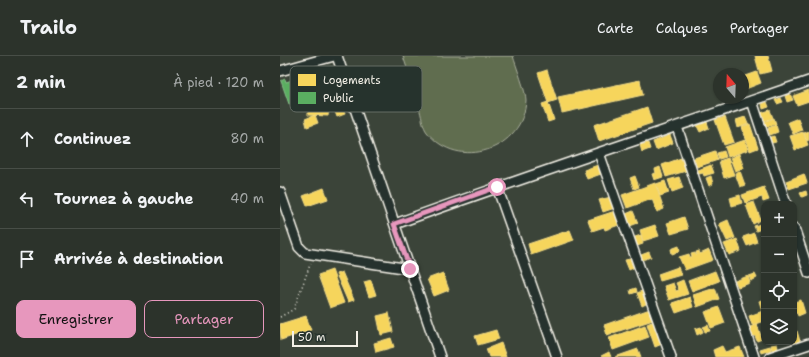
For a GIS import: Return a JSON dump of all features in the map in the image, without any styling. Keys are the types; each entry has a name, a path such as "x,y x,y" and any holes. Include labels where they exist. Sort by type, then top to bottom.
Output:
{"street":[{"path":"300,66 334,56"},
{"path":"337,56 340,66"},
{"path":"280,72 290,69"},
{"path":"394,224 497,187 809,81"},
{"path":"752,101 785,201"},
{"path":"356,112 440,357"},
{"path":"676,127 754,357"},
{"path":"599,153 671,357"},
{"path":"497,187 557,357"},
{"path":"280,192 300,247 304,252 410,269"},
{"path":"797,237 809,273"},
{"path":"770,357 809,344"}],"path":[{"path":"280,318 294,309 314,254"}],"green space":[{"path":"403,56 513,56 526,96 522,117 514,132 502,143 487,150 471,153 455,151 440,144 424,128 420,112 422,112 422,66 406,66"}],"building: Logements":[{"path":"755,56 768,56 772,71 760,74"},
{"path":"547,70 557,100 548,103 538,73"},
{"path":"757,72 761,83 749,88 749,75"},
{"path":"640,80 643,95 562,113 558,97"},
{"path":"809,90 809,101 797,105 793,96"},
{"path":"790,94 793,100 787,102 785,96"},
{"path":"781,98 783,102 777,104 775,100"},
{"path":"548,102 554,120 548,122 542,104"},
{"path":"767,102 769,107 763,109 762,104"},
{"path":"647,107 652,123 599,141 594,125"},
{"path":"770,110 773,118 764,121 761,113"},
{"path":"308,112 328,112 328,116 308,115"},
{"path":"335,112 344,112 345,114 337,117"},
{"path":"315,115 318,123 307,127 305,119"},
{"path":"725,117 734,142 724,145 715,120"},
{"path":"745,117 748,124 738,128 736,120"},
{"path":"774,118 776,124 766,127 764,122"},
{"path":"798,118 802,130 793,134 788,122"},
{"path":"707,122 709,128 700,132 697,126"},
{"path":"750,124 758,148 750,151 742,127"},
{"path":"776,125 778,132 770,135 768,128"},
{"path":"809,131 809,140 807,141 804,133"},
{"path":"803,132 808,145 795,150 790,136"},
{"path":"670,135 673,143 656,150 653,142"},
{"path":"774,136 776,142 772,143 770,137"},
{"path":"745,140 748,150 728,157 725,147"},
{"path":"648,143 650,149 642,152 640,145"},
{"path":"715,151 718,160 697,167 694,158"},
{"path":"724,151 726,157 719,159 717,153"},
{"path":"739,154 744,168 735,171 730,158"},
{"path":"681,158 686,171 666,177 662,165"},
{"path":"728,158 734,175 724,178 719,161"},
{"path":"598,165 601,174 587,179 584,170"},
{"path":"711,165 714,173 704,176 703,173 699,174 698,170"},
{"path":"660,167 663,177 654,180 652,174 656,173 655,169"},
{"path":"740,171 745,185 740,187 735,173"},
{"path":"804,174 807,183 789,189 786,181"},
{"path":"635,176 639,187 634,189 630,178"},
{"path":"711,176 713,184 709,186 706,178"},
{"path":"679,177 683,188 672,192 668,180"},
{"path":"665,181 669,193 660,196 656,184"},
{"path":"655,183 664,209 657,212 652,199 627,208 622,195"},
{"path":"764,187 769,200 763,201 762,197 745,203 742,195"},
{"path":"324,188 328,199 307,206 303,196"},
{"path":"806,191 807,195 802,197 800,193"},
{"path":"740,195 742,203 732,206 730,198"},
{"path":"611,197 615,208 603,212 599,200"},
{"path":"754,202 761,220 753,224 746,205"},
{"path":"615,211 619,225 605,230 604,227 592,231 588,220"},
{"path":"633,211 638,223 630,226 626,214"},
{"path":"684,217 688,229 671,234 667,223"},
{"path":"728,220 735,238 727,241 719,224"},
{"path":"761,224 761,229 756,231 754,226"},
{"path":"655,225 659,236 643,241 640,230"},
{"path":"570,230 574,240 531,255 528,244"},
{"path":"754,233 757,242 747,246 743,237"},
{"path":"641,235 643,244 637,246 635,237"},
{"path":"737,239 741,251 729,255 724,244"},
{"path":"679,246 680,251 672,254 671,249"},
{"path":"709,250 713,260 685,270 679,257 689,254 690,257 692,257 691,254 695,253 697,255 696,252 699,251 700,254"},
{"path":"649,252 651,257 642,260 641,255"},
{"path":"630,259 633,268 629,270 625,260"},
{"path":"678,267 681,275 660,281 658,274"},
{"path":"332,270 344,303 330,308 318,275"},
{"path":"715,271 719,281 692,291 688,281"},
{"path":"342,272 354,300 348,302 336,274"},
{"path":"443,273 449,290 434,296 427,279"},
{"path":"755,274 757,278 751,281 749,276"},
{"path":"748,276 750,283 738,287 735,281"},
{"path":"371,280 376,295 369,297 364,282"},
{"path":"683,280 688,294 669,300 664,286 673,283 676,291 679,290 676,283"},
{"path":"636,288 637,292 631,294 630,290"},
{"path":"715,288 719,299 697,307 693,295"},
{"path":"642,291 646,304 642,306 637,293"},
{"path":"690,297 693,307 676,313 672,303"},
{"path":"801,300 805,313 798,316 797,313 797,301"},
{"path":"719,307 725,323 711,328 705,312"},
{"path":"650,309 653,320 607,335 604,325"},
{"path":"761,312 761,322 752,325 749,316"},
{"path":"389,313 393,332 381,335 377,316"},
{"path":"306,316 311,330 281,340 280,324"},
{"path":"654,321 662,344 655,347 647,324"},
{"path":"757,324 761,339 757,341 755,336 753,336 750,327"},
{"path":"645,325 649,337 613,350 609,338"},
{"path":"708,325 710,331 705,332 703,327"},
{"path":"701,327 703,332 697,335 695,329"},
{"path":"496,330 499,339 478,345 475,336"},
{"path":"797,331 800,341 797,342"},
{"path":"391,338 394,347 376,352 374,343"},
{"path":"501,343 506,357 489,357 486,349"},
{"path":"771,345 777,345 778,348 772,350"},
{"path":"722,346 725,352 740,347 744,357 715,357 713,350"},
{"path":"770,346 771,350 761,353 760,349"},
{"path":"638,349 641,357 615,357"},
{"path":"609,352 611,357 601,356"}],"building: Public":[{"path":"285,79 286,82 290,81 289,104 281,81"}],"route":[{"path":"410,269 394,224 497,187"}]}
